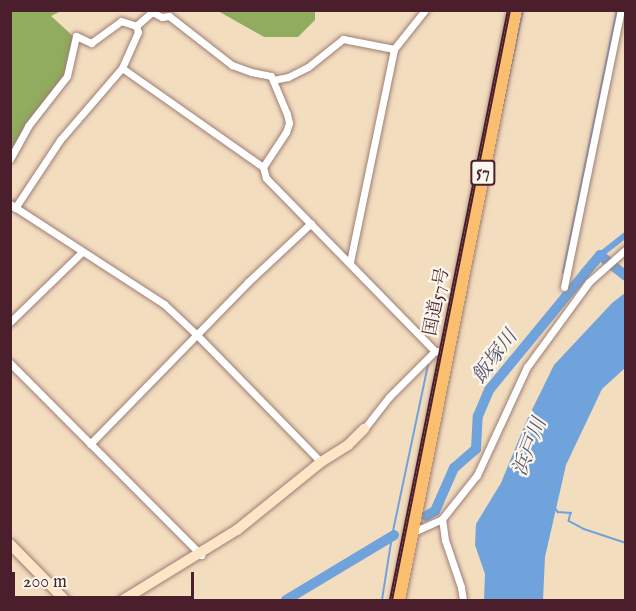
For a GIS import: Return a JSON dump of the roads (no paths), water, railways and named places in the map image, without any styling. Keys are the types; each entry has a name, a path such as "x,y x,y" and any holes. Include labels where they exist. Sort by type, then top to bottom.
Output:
{"highway":[{"name":"国道57号","path":"398,600 441,352 515,10"}],"street":[{"path":"350,262 394,49 425,10"},
{"path":"564,287 621,10"},
{"path":"136,26 152,12 162,17 169,16 232,65 271,76 289,123 286,132 263,167"},
{"path":"10,159 28,126 67,76 76,36 92,43 121,21 136,26"},
{"path":"136,26 138,32 122,68 60,140 13,206 164,304 321,462"},
{"path":"273,80 288,77 308,67 343,39 394,49"},
{"path":"122,68 263,167 266,178 441,352 389,397 348,445 321,462 237,530 201,555 123,600"},
{"path":"90,444 248,282 311,223"},
{"path":"463,600 461,587 445,540 442,519 446,511 477,475 527,367 590,282 626,249"},
{"path":"10,322 81,252"},
{"path":"10,363 201,555"},
{"path":"410,534 442,519"},
{"path":"10,544 65,600"}],"water":[{"name":"浜戸川","path":"625,293 625,368 602,389 566,465 545,557 543,600 484,600 485,574 475,545 476,524 501,483 526,422 554,365 612,303"}],"waterway":[{"path":"500,118 523,10"},
{"path":"563,273 617,10"},
{"path":"600,255 626,235"},
{"name":"飯塚川","path":"426,516 435,511 454,468 476,449 478,416 489,390 585,273 600,255 626,276"},
{"path":"382,600 392,536 428,365"},
{"path":"556,509 558,512 571,513 569,521 584,529 626,543"},
{"name":"飯塚川","path":"286,600 394,535"}],"railway":[{"path":"391,600 509,10"}]}
